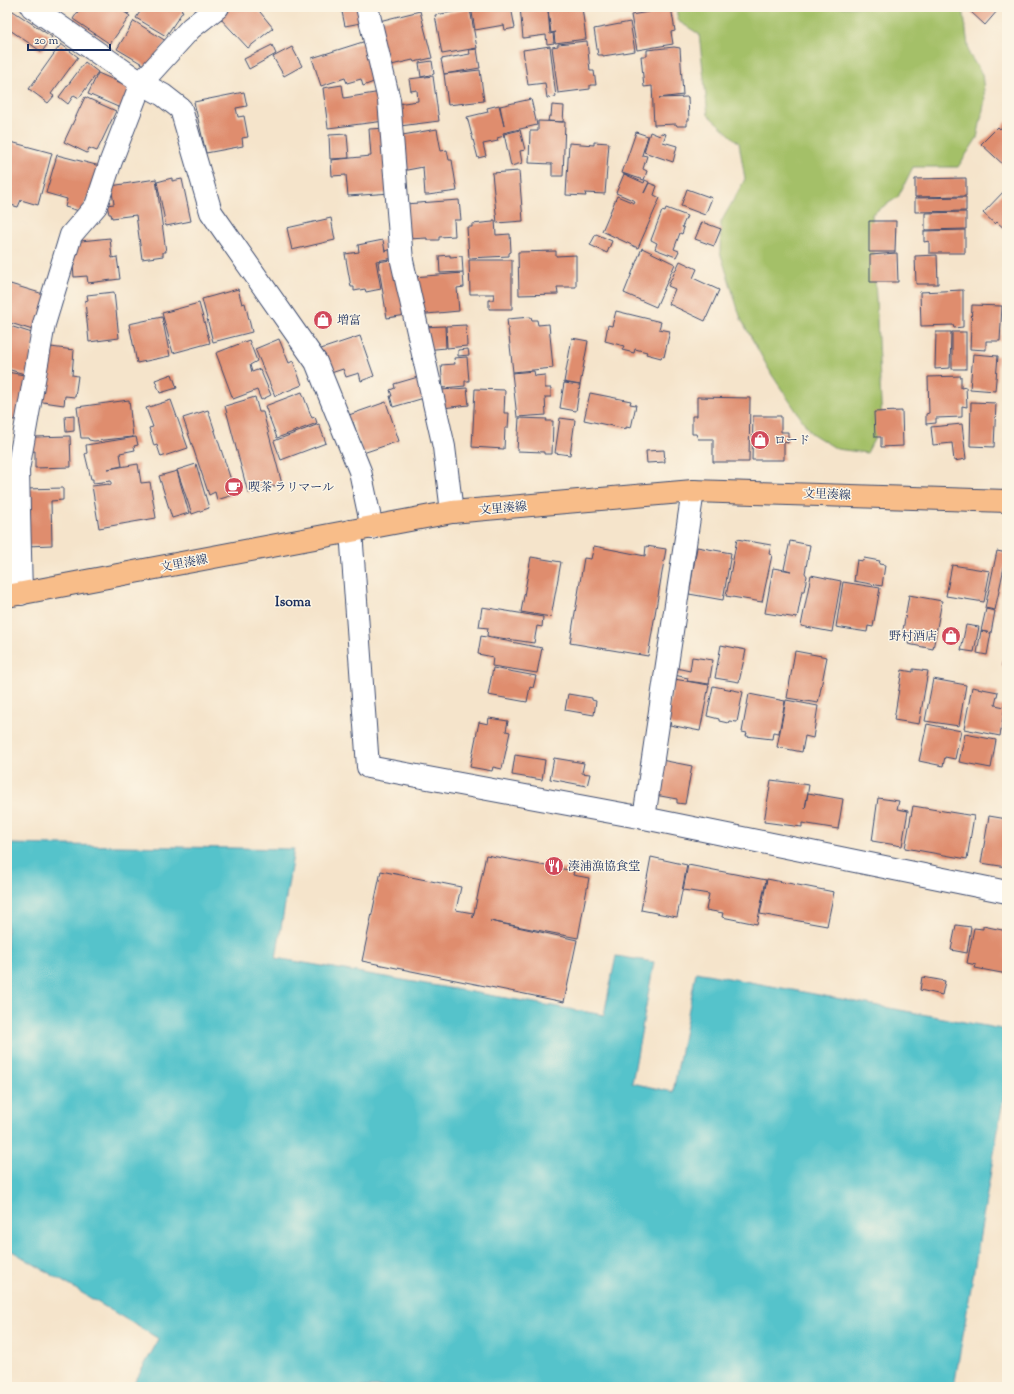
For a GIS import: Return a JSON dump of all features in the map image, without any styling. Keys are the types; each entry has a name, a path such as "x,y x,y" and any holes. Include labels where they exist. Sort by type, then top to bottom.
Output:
{"main road":[{"name":"文里湊線","path":"14,595 452,512 693,491 1007,501"}],"street":[{"path":"32,7 141,83 163,94 181,109 211,212 316,362 360,471 372,528"},
{"path":"14,595 18,470 44,324 71,235 96,206 111,161 141,83 191,28 218,7"},
{"path":"367,7 389,100 402,261 444,447 452,512"},
{"path":"644,818 693,491"},
{"path":"351,531 368,767 644,818 1007,892"}],"green space":[{"path":"676,7 963,7 969,54 982,74 985,100 977,138 958,167 913,167 898,197 872,214 882,424 867,453 837,449 811,433 772,375 741,319 720,252 721,222 745,179 739,143 708,115 699,34 678,21"}],"water":[{"path":"7,844 294,849 276,958 604,1015 616,956 654,962 632,1083 673,1092 696,972 1007,1030 1007,1077 954,1387 132,1387 159,1339 7,1248"}],"building":[{"path":"7,7 52,37 42,52 7,28"},
{"path":"81,7 133,7 128,14 120,9 130,16 110,44 73,19"},
{"path":"143,7 183,7 181,10 183,11 166,36 136,18"},
{"path":"231,7 256,7 273,28 248,48 219,17"},
{"path":"341,7 363,7 366,22 345,26"},
{"path":"471,7 511,7 515,28 505,30 504,25 475,30"},
{"path":"520,7 582,7 586,39 555,43 554,33 556,32 551,33 548,10 550,34 553,33 554,43 547,44 546,35 523,38"},
{"path":"660,7 671,7 675,31 671,32 673,44 637,50 631,15 660,10"},
{"path":"974,7 994,7 998,10 985,25 970,11"},
{"path":"470,9 477,48 442,54 435,15"},
{"path":"420,11 432,58 414,62 413,60 387,66 375,22"},
{"path":"134,21 166,41 149,68 117,49"},
{"path":"630,22 635,51 603,56 598,55 594,29"},
{"path":"366,41 379,80 363,86 361,79 347,83 345,78 321,86 312,58"},
{"path":"587,41 590,71 594,71 596,85 590,85 590,89 558,93 552,47 558,46 558,44"},
{"path":"61,44 78,57 51,94 54,96 48,103 29,89"},
{"path":"272,45 276,54 249,69 244,59"},
{"path":"550,46 556,97 547,98 545,83 528,85 523,50"},
{"path":"292,47 302,66 284,76 273,57"},
{"path":"674,47 680,48 683,95 659,98 688,97 689,120 687,120 687,126 677,126 676,124 654,125 652,86 644,87 641,56 647,56 647,50"},
{"path":"477,49 480,68 444,74 441,59 470,54 469,50"},
{"path":"432,61 434,74 421,77 419,63"},
{"path":"85,62 98,72 79,98 74,95 68,104 59,97"},
{"path":"480,70 484,101 448,105 444,74"},
{"path":"98,73 135,89 125,110 88,94"},
{"path":"433,76 439,121 400,126 397,104 418,101 417,90 411,91 409,79"},
{"path":"342,85 344,98 381,92 385,121 328,128 323,88"},
{"path":"244,92 247,106 236,108 238,117 244,116 248,137 242,138 243,146 206,153 194,102"},
{"path":"85,97 116,111 97,151 89,148 87,153 64,142"},
{"path":"531,99 537,125 503,133 504,136 497,138 498,141 483,144 486,156 478,158 467,117 488,112 487,108 499,105 504,126 500,106"},
{"path":"552,105 564,106 563,122 548,121 549,116 551,116"},
{"path":"538,121 565,122 563,176 552,176 552,164 529,163 530,131 538,131"},
{"path":"1007,121 1007,168 981,144 998,127 1000,129"},
{"path":"387,128 391,193 348,196 346,175 332,176 331,160 371,156 369,129"},
{"path":"437,129 441,151 447,150 449,160 452,160 457,191 425,195 423,167 402,171 397,136"},
{"path":"520,130 525,150 520,151 522,163 511,166 504,134"},
{"path":"636,132 648,136 642,155 647,156 643,169 647,171 644,180 622,173"},
{"path":"650,132 660,136 661,133 666,134 663,142 677,146 673,162 644,152"},
{"path":"347,134 349,158 330,159 329,135"},
{"path":"7,141 52,153 38,205 21,200 18,207 7,204"},
{"path":"594,142 609,143 605,194 585,193 586,196 566,195 569,143 594,145"},
{"path":"57,155 100,166 91,198 87,197 83,212 65,207 67,199 46,193"},
{"path":"519,171 523,221 497,223 492,173"},
{"path":"624,174 644,183 645,180 649,182 644,193 649,183 657,186 654,195 660,198 638,248 602,231 617,196 634,203 635,201 616,193"},
{"path":"172,178 172,181 182,179 191,221 166,226 157,182"},
{"path":"966,178 966,196 915,197 915,179"},
{"path":"156,179 166,252 163,252 163,256 142,259 136,215 112,218 111,214 109,214 107,205 114,204 111,186"},
{"path":"1007,188 1007,231 997,222 995,224 983,213"},
{"path":"687,189 712,198 705,215 681,206"},
{"path":"966,197 966,211 915,212 915,198"},
{"path":"459,200 461,220 454,220 455,236 439,237 439,240 427,240 427,238 408,239 405,204"},
{"path":"666,208 687,216 682,227 684,228 682,234 680,233 674,249 679,251 676,257 655,249 657,243 651,240 662,211 665,212"},
{"path":"966,212 966,229 925,230 925,213"},
{"path":"331,218 335,240 292,250 287,228"},
{"path":"493,220 495,220 496,235 510,234 511,252 509,253 509,256 469,258 467,227 472,227 472,224 493,222"},
{"path":"869,221 896,221 895,252 869,252"},
{"path":"702,222 721,229 714,246 695,239"},
{"path":"965,230 965,253 929,253 929,241 924,242 924,231"},
{"path":"596,234 612,241 607,253 590,245"},
{"path":"110,238 112,258 117,257 120,279 88,283 87,276 74,277 71,242"},
{"path":"383,240 385,251 393,249 394,258 376,261 381,289 366,292 365,289 354,291 354,287 351,287 345,254 359,252 358,245"},
{"path":"642,248 675,264 656,307 624,293"},
{"path":"556,251 556,256 576,255 576,287 557,287 558,294 519,295 518,252"},
{"path":"897,253 898,282 870,282 870,255"},
{"path":"450,255 450,257 462,256 463,272 440,273 439,256"},
{"path":"937,255 938,284 916,284 915,256"},
{"path":"397,259 406,315 387,318 378,262"},
{"path":"469,260 512,260 512,309 489,309 489,300 493,300 494,294 470,294"},
{"path":"680,261 697,269 693,278 719,290 705,321 669,304 675,289 668,286"},
{"path":"463,273 464,287 457,288 459,311 416,315 413,277"},
{"path":"7,283 50,296 39,332 7,322"},
{"path":"238,289 242,304 245,303 252,332 213,342 202,299"},
{"path":"963,290 963,327 954,328 953,325 921,326 920,292"},
{"path":"114,292 119,338 89,342 85,301 88,300 87,295"},
{"path":"199,303 210,343 173,353 162,313"},
{"path":"972,305 1002,306 1000,341 986,341 986,350 970,349"},
{"path":"616,311 661,322 659,329 670,331 664,357 662,356 661,358 646,354 647,352 635,349 634,353 622,350 624,346 605,341 608,325 612,326"},
{"path":"162,317 170,356 137,363 129,324"},
{"path":"531,317 532,320 537,320 538,325 549,324 553,368 513,372 507,319"},
{"path":"7,325 35,334 28,375 7,369"},
{"path":"466,325 467,346 447,348 446,326"},
{"path":"445,326 446,348 425,350 422,327"},
{"path":"936,332 951,332 950,368 935,369"},
{"path":"952,332 966,332 966,369 952,369"},
{"path":"360,336 374,376 361,381 359,373 346,377 343,369 328,374 318,350"},
{"path":"572,338 588,341 580,385 564,382"},
{"path":"279,339 289,363 293,361 302,385 275,396 255,349"},
{"path":"249,340 257,361 250,365 252,372 260,369 271,395 261,400 257,390 233,399 216,353"},
{"path":"43,346 74,350 72,375 78,376 75,397 65,396 64,405 36,401"},
{"path":"468,349 469,355 458,356 458,350"},
{"path":"973,354 998,356 995,391 970,389"},
{"path":"467,357 469,381 465,381 465,386 443,388 441,365 455,364 454,358"},
{"path":"534,371 535,376 545,375 545,388 551,388 551,397 545,397 546,415 517,417 512,373"},
{"path":"7,372 30,376 22,415 17,415 15,420 7,419"},
{"path":"172,374 177,388 160,393 155,380"},
{"path":"961,376 961,388 966,387 967,407 962,406 962,417 936,418 936,423 926,424 926,414 929,413 928,377"},
{"path":"418,377 424,398 393,407 390,390 395,388 394,384"},
{"path":"564,383 580,385 576,411 560,408"},
{"path":"467,388 469,405 442,408 441,390"},
{"path":"475,389 505,390 504,413 509,413 508,428 505,428 504,449 472,447"},
{"path":"302,392 312,418 315,417 317,423 277,438 265,406"},
{"path":"590,393 631,401 630,404 636,405 631,428 626,427 626,429 584,420"},
{"path":"255,397 259,412 263,412 282,484 248,493 225,406"},
{"path":"697,397 750,398 749,462 713,462 713,439 698,439 696,434 692,434 692,416 697,416"},
{"path":"129,400 133,437 94,441 89,440 88,438 81,438 77,407"},
{"path":"171,400 188,448 161,457 157,445 154,446 149,428 153,427 146,408"},
{"path":"386,402 399,441 363,453 353,422 348,423 346,416"},
{"path":"971,402 996,403 994,447 970,446"},
{"path":"208,410 231,480 228,481 233,495 217,500 215,492 209,495 183,418"},
{"path":"902,411 903,446 881,447 881,437 875,437 874,412"},
{"path":"74,415 74,431 66,432 65,416"},
{"path":"753,416 781,416 781,432 788,432 788,443 784,442 784,460 752,460"},
{"path":"519,418 547,419 546,421 553,421 552,454 544,454 544,452 517,451"},
{"path":"560,418 575,420 570,455 555,453"},
{"path":"319,424 326,443 281,460 274,441"},
{"path":"962,424 966,459 954,461 952,443 933,445 931,427"},
{"path":"70,436 71,467 35,468 35,451 28,452 28,441 34,440 35,437"},
{"path":"136,437 138,445 134,446 135,450 120,453 122,466 108,469 138,464 141,483 150,482 156,518 99,528 92,486 111,485 111,481 93,483 85,454 87,453 86,445"},
{"path":"664,450 665,462 647,463 646,451"},
{"path":"196,464 209,508 192,514 177,470"},
{"path":"177,471 189,513 172,518 159,476"},
{"path":"63,488 63,500 51,501 52,545 27,546 26,489"},
{"path":"737,539 771,545 769,554 772,555 762,602 726,596"},
{"path":"790,541 810,545 805,573 807,576 804,591 802,591 797,618 765,613 773,568 791,571 784,569"},
{"path":"594,546 645,556 646,546 666,549 648,656 570,643 584,558 591,559"},
{"path":"697,547 731,553 723,600 689,594"},
{"path":"997,551 1007,553 995,610 985,608"},
{"path":"531,557 561,562 551,617 521,612"},
{"path":"864,558 880,561 879,564 885,565 882,586 854,581 857,560 863,561"},
{"path":"952,565 990,571 984,602 946,596"},
{"path":"811,575 841,581 832,632 801,626"},
{"path":"843,582 880,588 873,627 868,626 867,632 836,627"},
{"path":"909,595 942,601 933,649 908,644 910,637 902,636"},
{"path":"482,607 543,617 542,627 537,626 534,643 487,636 488,628 479,627"},
{"path":"986,609 995,611 991,633 981,631"},
{"path":"966,625 979,627 974,652 961,650"},
{"path":"981,631 991,633 987,655 977,653"},
{"path":"481,636 542,648 537,673 492,666 493,657 478,654"},
{"path":"1006,643 1007,644 1007,667 1002,666"},
{"path":"721,645 746,650 739,682 715,678"},
{"path":"795,651 827,657 818,703 787,698"},
{"path":"692,657 713,660 709,684 687,681 688,678 674,675 676,668 690,671"},
{"path":"493,668 536,676 533,688 530,687 527,702 488,695"},
{"path":"913,669 928,671 919,724 894,720 902,670 913,672"},
{"path":"674,679 709,685 700,731 670,725 671,722 667,721"},
{"path":"933,679 966,685 959,726 925,721"},
{"path":"713,686 743,692 737,722 729,721 728,723 707,716"},
{"path":"972,687 998,692 995,705 1005,707 1000,736 964,729"},
{"path":"568,694 592,698 592,700 596,701 594,715 565,710"},
{"path":"749,694 785,701 779,733 773,732 772,739 746,736 747,733 742,732"},
{"path":"786,700 818,706 813,738 805,736 802,752 777,747"},
{"path":"489,718 508,721 506,731 510,732 502,769 493,767 492,771 470,767 479,722 488,724"},
{"path":"927,724 961,731 955,759 945,757 943,766 919,761"},
{"path":"965,734 996,740 991,768 959,762"},
{"path":"515,755 545,760 542,780 512,775"},
{"path":"554,758 584,763 582,773 590,774 587,786 550,779"},
{"path":"661,760 692,766 685,804 677,803 677,799 655,795"},
{"path":"771,780 809,785 805,809 808,793 843,799 838,829 802,823 802,827 764,822"},
{"path":"878,798 899,801 897,809 908,811 902,846 872,841"},
{"path":"913,806 974,816 967,859 905,848"},
{"path":"989,816 1007,819 1007,867 981,863"},
{"path":"486,855 574,871 573,875 589,878 578,938 490,921 577,940 564,1002 362,961 381,871 461,887 456,910 473,913 473,918"},
{"path":"651,857 687,865 677,917 641,910"},
{"path":"688,865 766,880 757,924 722,917 723,913 706,910 709,894 683,890"},
{"path":"767,879 834,892 827,926 760,914"},
{"path":"956,925 971,927 967,953 951,950"},
{"path":"983,926 1007,931 1007,974 975,968 976,965 967,963 974,928 983,929"},
{"path":"922,977 945,981 942,995 920,990"}],"place":[{"name":"増富","path":"323,320"},
{"name":"ロード","path":"760,440"},
{"name":"喫茶 ラリマール","path":"234,487"},
{"name":"野村酒店","path":"951,636"},
{"name":"湊浦漁協食堂","path":"554,866"}],"district":[{"name":"Isoma","path":"293,601"}]}
